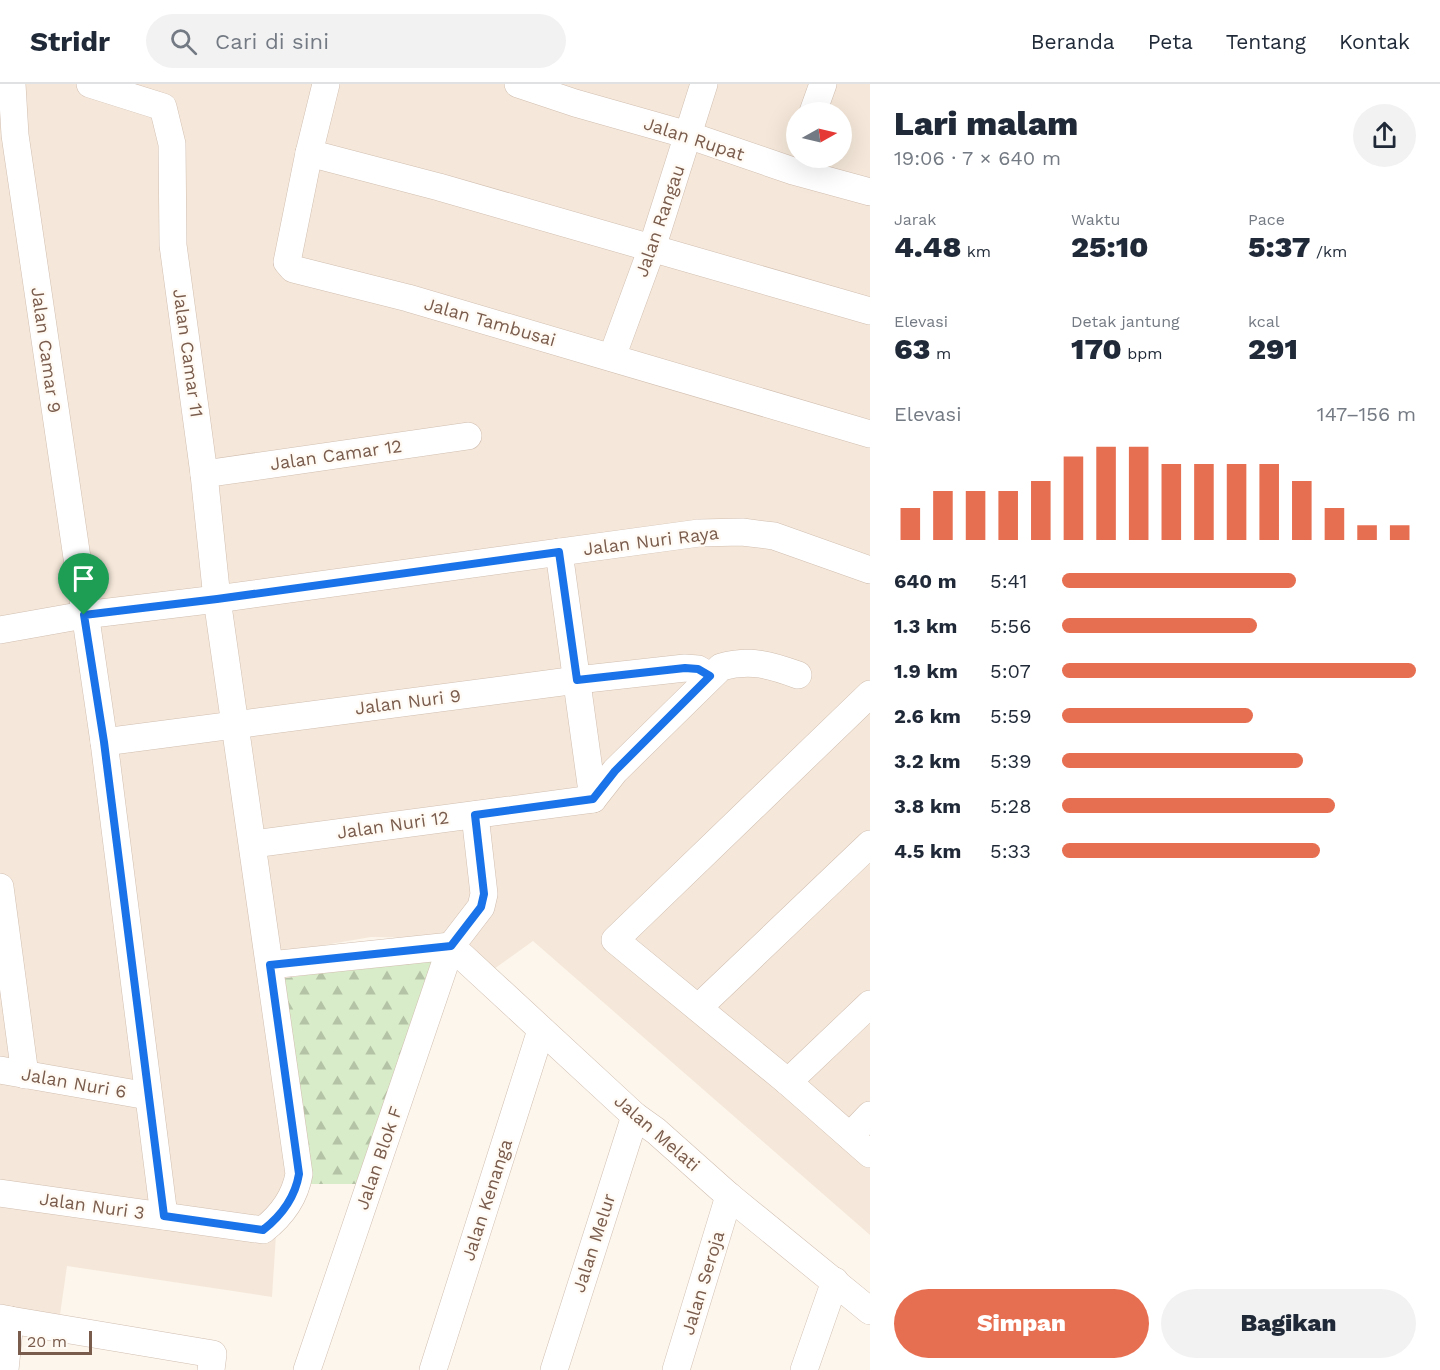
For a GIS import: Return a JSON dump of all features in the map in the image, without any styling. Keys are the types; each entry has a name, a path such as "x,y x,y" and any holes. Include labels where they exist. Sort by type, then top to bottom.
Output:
{"street":[{"name":"Jalan Camar 9","path":"12,84 8,136 104,742 164,1216"},
{"name":"Jalan Camar 11","path":"90,84 163,107 172,144 173,245 204,474 217,599 270,965"},
{"name":"Jalan Tambusai","path":"326,84 309,153 287,262 293,269 408,298 870,434"},
{"name":"Jalan Rupat","path":"518,84 579,94 688,135 786,162"},
{"name":"Jalan Rangau","path":"612,357 652,248 704,84"},
{"path":"817,102 823,84"},
{"path":"309,153 870,311"},
{"name":"Jalan Rupat","path":"806,168 870,192"},
{"name":"Jalan Camar 12","path":"204,474 468,436"},
{"name":"Jalan Nuri Raya","path":"0,630 84,615 699,533 742,532 774,536 870,570"},
{"path":"559,552 593,799"},
{"path":"593,799 615,771 710,676 722,667 744,663 770,664 798,675"},
{"name":"Jalan Nuri 9","path":"104,742 685,668 698,669 710,676"},
{"path":"870,694 615,940 699,1007 860,1145 870,1115"},
{"name":"Jalan Nuri 12","path":"253,844 593,799"},
{"name":"Jalan Blok F","path":"307,1370 451,946 481,907 484,894 475,815"},
{"path":"699,1007 870,844"},
{"path":"0,887 12,1073"},
{"path":"270,965 451,946"},
{"name":"Jalan Melati","path":"451,946 635,1116 656,1131 729,1196 870,1311"},
{"name":"Jalan Nuri 3","path":"0,1192 263,1230 276,1220 296,1190 299,1174 270,965"},
{"path":"788,1082 870,1004"},
{"name":"Jalan Kenanga","path":"433,1370 541,1030"},
{"name":"Jalan Nuri 6","path":"12,1073 148,1096"},
{"name":"Jalan Melur","path":"554,1370 635,1116"},
{"name":"Jalan Seroja","path":"676,1370 729,1196"},
{"path":"804,1370 836,1281"},
{"path":"5,1370 5,1319 213,1354 211,1370"}],"shaded area":[{"path":"0,84 870,84 870,1235 533,941 494,969 431,938 371,937 273,954 302,1190 276,1235 272,1297 67,1266 59,1322 16,1330 0,1370"}],"green space":[{"path":"434,955 357,1184 304,1184 274,980"}],"route":[{"path":"559,552 577,680 685,668 698,669 710,676 615,771 593,799 475,815 484,894 481,907 451,946 270,965 299,1174 296,1190 276,1220 263,1230 164,1216 104,742 84,615 559,552"}]}
